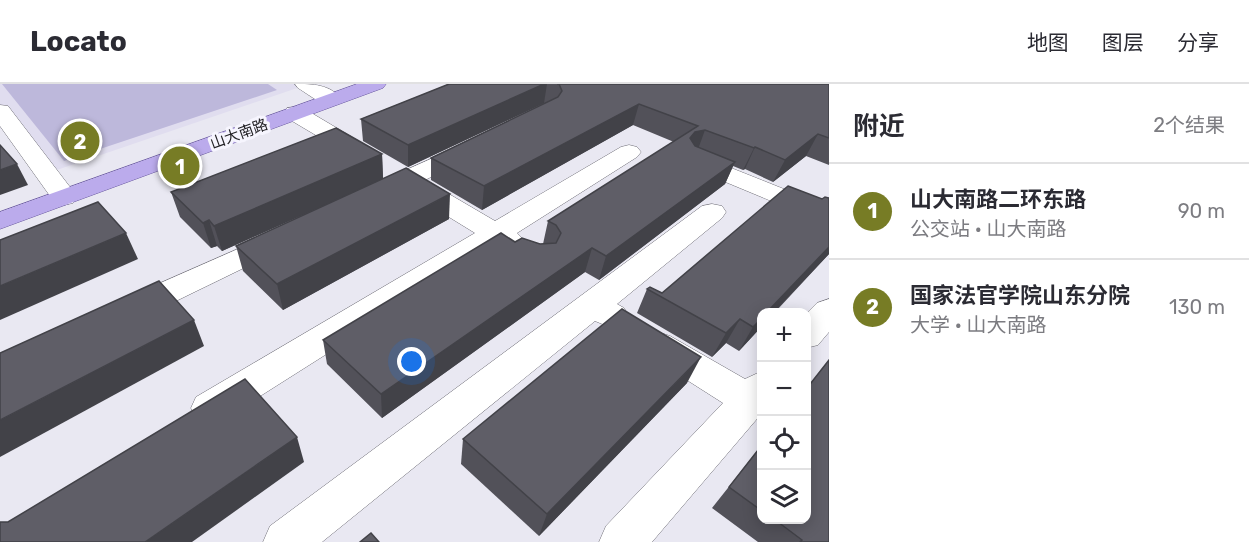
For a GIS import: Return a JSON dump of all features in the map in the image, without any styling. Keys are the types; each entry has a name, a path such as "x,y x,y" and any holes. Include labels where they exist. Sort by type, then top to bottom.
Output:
{"main road":[{"name":"山大南路","path":"0,221 376,84"}],"street":[{"path":"304,84 332,100"},
{"path":"0,111 64,198"},
{"path":"296,113 531,253"},
{"path":"353,205 492,138"},
{"path":"183,425 629,152"},
{"path":"696,161 826,209"},
{"path":"286,542 712,212"},
{"path":"96,325 300,230"},
{"path":"594,305 755,393 622,542"},
{"path":"811,332 829,312"}],"shaded area":[{"path":"0,84 309,84 48,173 0,119"},
{"path":"2,84 268,84 277,90 64,161"}],"building":[{"path":"449,84 544,84 408,145 361,119"},
{"path":"559,84 829,84 829,138 818,134 785,160 705,130 695,132 690,138 695,146 735,162 606,256 592,248 381,394 323,340 501,233 515,242 522,238 540,244 556,243 561,233 556,225 548,221 698,126 639,104 484,186 431,158 558,97 562,91"},
{"path":"336,128 382,154 214,226 209,220 203,223 171,192"},
{"path":"0,145 17,164 0,170"},
{"path":"406,168 450,194 277,284 236,246"},
{"path":"788,186 822,199 829,198 829,247 771,308 757,308 757,323 753,327 740,319 726,333 647,289 650,287 662,293"},
{"path":"98,202 126,233 0,286 0,240"},
{"path":"159,281 194,320 0,420 0,353"},
{"path":"622,309 701,357 547,514 463,439"},
{"path":"829,360 829,542 800,542 802,540 781,524 811,524 811,383"},
{"path":"245,379 297,437 145,542 0,542 0,522 8,522"},
{"path":"757,451 757,507 729,487"},
{"path":"371,533 379,542 360,542"}],"place":[{"name":"国家法官学院山东分院","path":"80,141"},
{"name":"山大南路二环东路","path":"180,166"}]}
